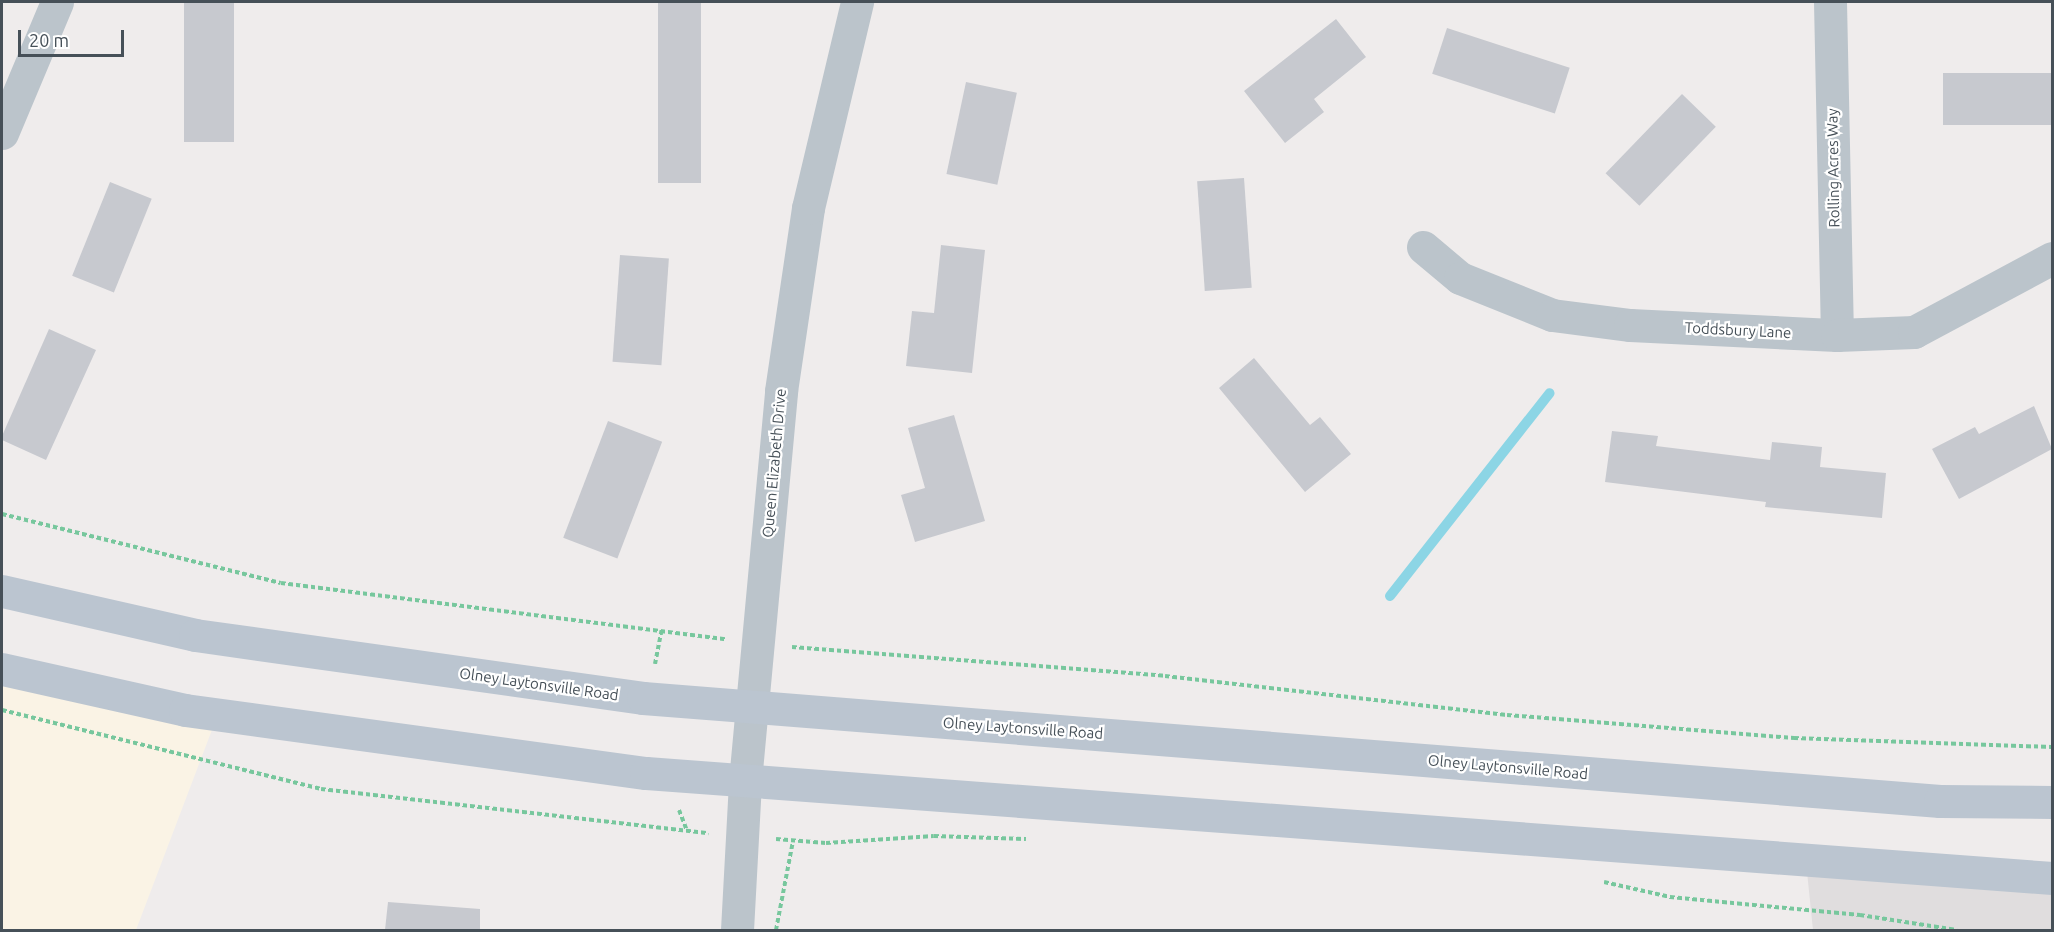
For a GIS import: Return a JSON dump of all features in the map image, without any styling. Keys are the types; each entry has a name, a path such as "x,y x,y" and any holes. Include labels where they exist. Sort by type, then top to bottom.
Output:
{"main road":[{"name":"Olney Laytonsville Road","path":"2,591 195,635 644,698 1940,801 2052,802"},
{"path":"2,669 185,710 646,773 2052,878"}],"street":[{"path":"2,133 57,2"},
{"name":"Queen Elizabeth Drive","path":"737,930 745,781 780,391 808,208 857,2"},
{"name":"Rolling Acres Way","path":"1830,2 1837,335"},
{"name":"Toddsbury Lane","path":"1423,247 1460,278 1552,315 1630,325 1837,335 1914,332 2052,258"}],"path":[{"path":"2,514 281,583 565,615 758,646 1165,676 1507,715 1771,736 2052,747"},
{"path":"2,710 321,789 794,841 826,843 934,836 1029,839"},
{"path":"776,930 794,841"},
{"path":"1592,879 1670,897 1860,915 1957,930"}],"shaded area":[{"path":"2,669 218,714 136,930 2,930"},
{"path":"1806,862 2052,878 2052,930 1813,930"}],"building":[{"path":"184,2 234,2 234,142 184,142"},
{"path":"658,2 701,2 701,183 658,183"},
{"path":"1336,19 1366,57 1314,99 1324,112 1285,143 1244,91"},
{"path":"1447,28 1570,68 1555,114 1432,74"},
{"path":"1943,73 2052,73 2052,125 1943,125"},
{"path":"966,82 1017,93 997,185 946,174"},
{"path":"1682,94 1716,127 1639,206 1606,173"},
{"path":"1244,178 1252,288 1205,291 1197,181"},
{"path":"110,182 152,199 114,293 72,276"},
{"path":"941,245 985,250 972,373 906,366 912,311 934,313"},
{"path":"620,255 669,258 661,365 613,362"},
{"path":"49,329 96,350 46,460 2,440 2,436"},
{"path":"1254,358 1310,425 1320,417 1351,454 1305,492 1219,388"},
{"path":"2034,406 2052,449 1959,499 1932,449 1975,427 1979,434"},
{"path":"954,415 985,521 915,542 901,495 925,488 908,428"},
{"path":"608,421 662,442 617,558 563,538"},
{"path":"1612,431 1658,436 1656,446 1770,460 1772,442 1822,447 1820,467 1886,473 1882,518 1765,507 1766,502 1605,482"},
{"path":"388,902 480,909 480,930 385,930"}],"waterway":[{"path":"1390,596 1550,393"}]}
